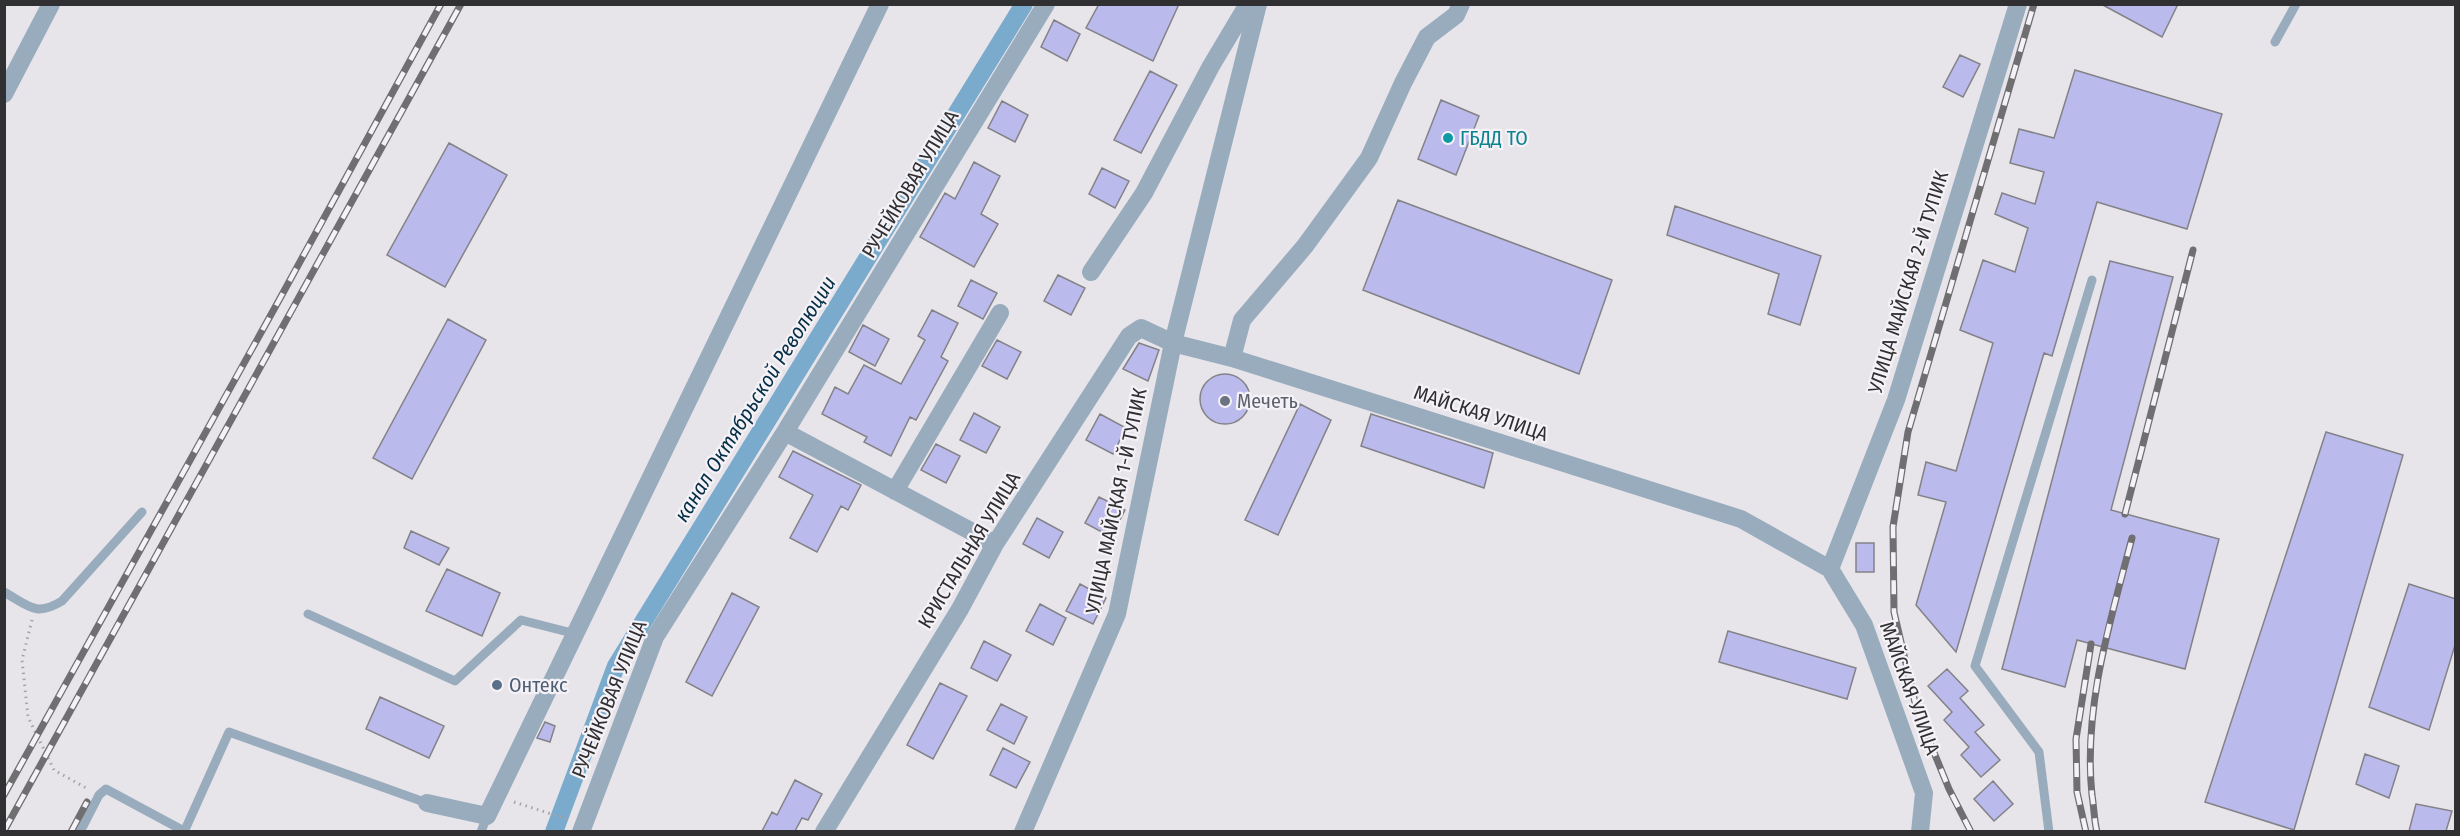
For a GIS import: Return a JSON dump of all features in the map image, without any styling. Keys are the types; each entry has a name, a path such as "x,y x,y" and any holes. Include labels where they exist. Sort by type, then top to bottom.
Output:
{"street":[{"path":"4,94 51,4"},
{"path":"427,803 484,824 880,4"},
{"name":"РУЧЕЙКОВАЯ УЛИЦА","path":"581,831 655,637 785,432 1046,4"},
{"path":"1091,272 1144,193 1211,66 1248,4"},
{"path":"1173,343 1258,4"},
{"path":"1232,358 1242,320 1305,246 1369,158 1403,83 1428,37 1456,15 1461,4"},
{"name":"УЛИЦА МАЙСКАЯ 2-Й ТУПИК","path":"1830,570 1896,400 2018,4"},
{"path":"895,491 1000,313"},
{"name":"КРИСТАЛЬНАЯ УЛИЦА","path":"824,831 960,609 995,543 1129,336 1141,328 1173,343"},
{"name":"МАЙСКАЯ УЛИЦА","path":"1173,343 1232,358 1741,519 1830,570 1864,625 1924,793 1920,831"},
{"name":"УЛИЦА МАЙСКАЯ 1-Й ТУПИК","path":"1023,831 1117,614 1173,343"},
{"path":"785,432 995,543"}],"lane":[{"path":"2275,42 2296,4"},
{"path":"2049,831 2039,752 1975,666 2092,280"},
{"path":"4,592 35,609 48,610 62,601 142,512"},
{"path":"308,614 455,681 521,620 576,634"},
{"path":"80,831 99,795 106,789 184,831 229,732 427,803"}],"path":[{"path":"35,609 22,660 28,717 54,770 99,795"},
{"path":"497,797 565,819"}],"building":[{"path":"1099,4 1179,4 1153,61 1086,28"},
{"path":"2101,4 2178,4 2162,37"},
{"path":"1054,20 1080,34 1067,61 1041,47"},
{"path":"1960,55 1980,64 1963,97 1943,87"},
{"path":"2075,70 2222,114 2187,229 2097,202 2052,356 2044,353 1956,652 1916,605 1946,502 1918,495 1926,462 1956,471 1993,343 1960,330 1983,260 2015,272 2028,228 1995,214 2002,193 2035,204 2044,172 2010,163 2019,129 2054,138"},
{"path":"1150,71 1177,85 1141,153 1114,140"},
{"name":"ГБДД ТО","path":"1441,100 1479,116 1456,175 1418,159"},
{"path":"1002,101 1028,115 1015,142 988,128"},
{"path":"449,143 507,175 445,287 387,255"},
{"path":"974,162 1000,176 981,214 998,224 974,267 920,237 945,193 955,199"},
{"path":"1102,168 1129,181 1115,208 1089,194"},
{"path":"1398,200 1612,280 1579,374 1363,290"},
{"path":"1675,206 1821,256 1800,325 1768,314 1779,274 1667,235"},
{"path":"2110,261 2173,277 2111,510 2219,539 2185,669 2077,640 2065,687 2002,669"},
{"path":"1058,275 1085,288 1071,315 1044,301"},
{"path":"971,280 997,293 983,319 958,306"},
{"path":"932,310 958,323 941,357 948,361 916,420 910,417 891,456 864,442 867,437 822,414 835,387 848,394 864,365 901,384 925,340 918,336"},
{"path":"448,319 486,340 412,479 373,458"},
{"path":"863,325 889,339 875,366 849,352"},
{"path":"997,340 1021,352 1007,379 982,366"},
{"path":"1139,343 1159,350 1148,381 1123,369"},
{"name":"Мечеть","path":"1225,374 1234,376 1245,385 1250,399 1248,408 1239,419 1225,424 1216,422 1205,413 1200,399 1202,390 1211,379"},
{"path":"1300,404 1331,420 1278,535 1245,520"},
{"path":"974,413 1000,427 986,453 960,440"},
{"path":"1100,414 1126,428 1113,454 1086,440"},
{"path":"1371,414 1493,453 1484,488 1361,446"},
{"path":"2326,432 2403,455 2294,830 2205,802"},
{"path":"936,444 960,456 946,483 921,470"},
{"path":"793,451 861,485 848,510 841,506 817,552 790,538 813,495 779,477"},
{"path":"1099,497 1125,510 1111,537 1085,523"},
{"path":"1037,518 1063,532 1049,558 1023,544"},
{"path":"411,531 449,548 439,565 404,548"},
{"path":"1856,543 1874,543 1874,572 1856,572"},
{"path":"447,569 500,593 482,636 426,611"},
{"path":"1080,584 1106,598 1093,624 1066,611"},
{"path":"2409,584 2456,599 2456,642 2429,730 2369,707"},
{"path":"732,593 759,607 712,696 686,682"},
{"path":"1040,604 1066,618 1053,645 1026,631"},
{"path":"1728,631 1856,668 1847,699 1719,662"},
{"path":"984,641 1011,655 997,681 971,668"},
{"path":"1947,669 1968,691 1960,698 1984,725 1975,732 2000,760 1981,777 1961,755 1969,747 1944,720 1952,712 1928,686"},
{"path":"940,683 967,696 933,759 907,745"},
{"path":"380,697 444,726 429,758 366,729"},
{"path":"1001,704 1027,717 1014,744 987,730"},
{"path":"545,722 555,726 550,742 537,738"},
{"path":"1003,748 1030,762 1016,788 990,775"},
{"path":"2365,754 2399,766 2389,798 2356,784"},
{"path":"795,780 822,794 808,820 802,818 795,831 762,831 772,812 777,815"},
{"path":"1993,781 2013,804 1994,821 1974,799"},
{"path":"2416,804 2452,811 2446,831 2409,831"}],"waterway":[{"name":"канал Октябрьской Революции","path":"554,832 616,666 1024,4"}],"railway":[{"path":"4,795 441,4"},
{"path":"4,831 461,4"},
{"path":"1971,832 1949,789 1917,711 1894,612 1893,527 1908,432 2034,4"},
{"path":"2125,514 2193,250"},
{"path":"2097,832 2090,762 2091,730 2100,665 2132,538"},
{"path":"2086,832 2077,792 2076,739 2091,644"},
{"path":"71,832 87,802"}],"place":[{"name":"ГБДД ТО","path":"1448,138"},
{"name":"Мечеть","path":"1225,401"},
{"name":"Онтекс","path":"497,685"}]}
